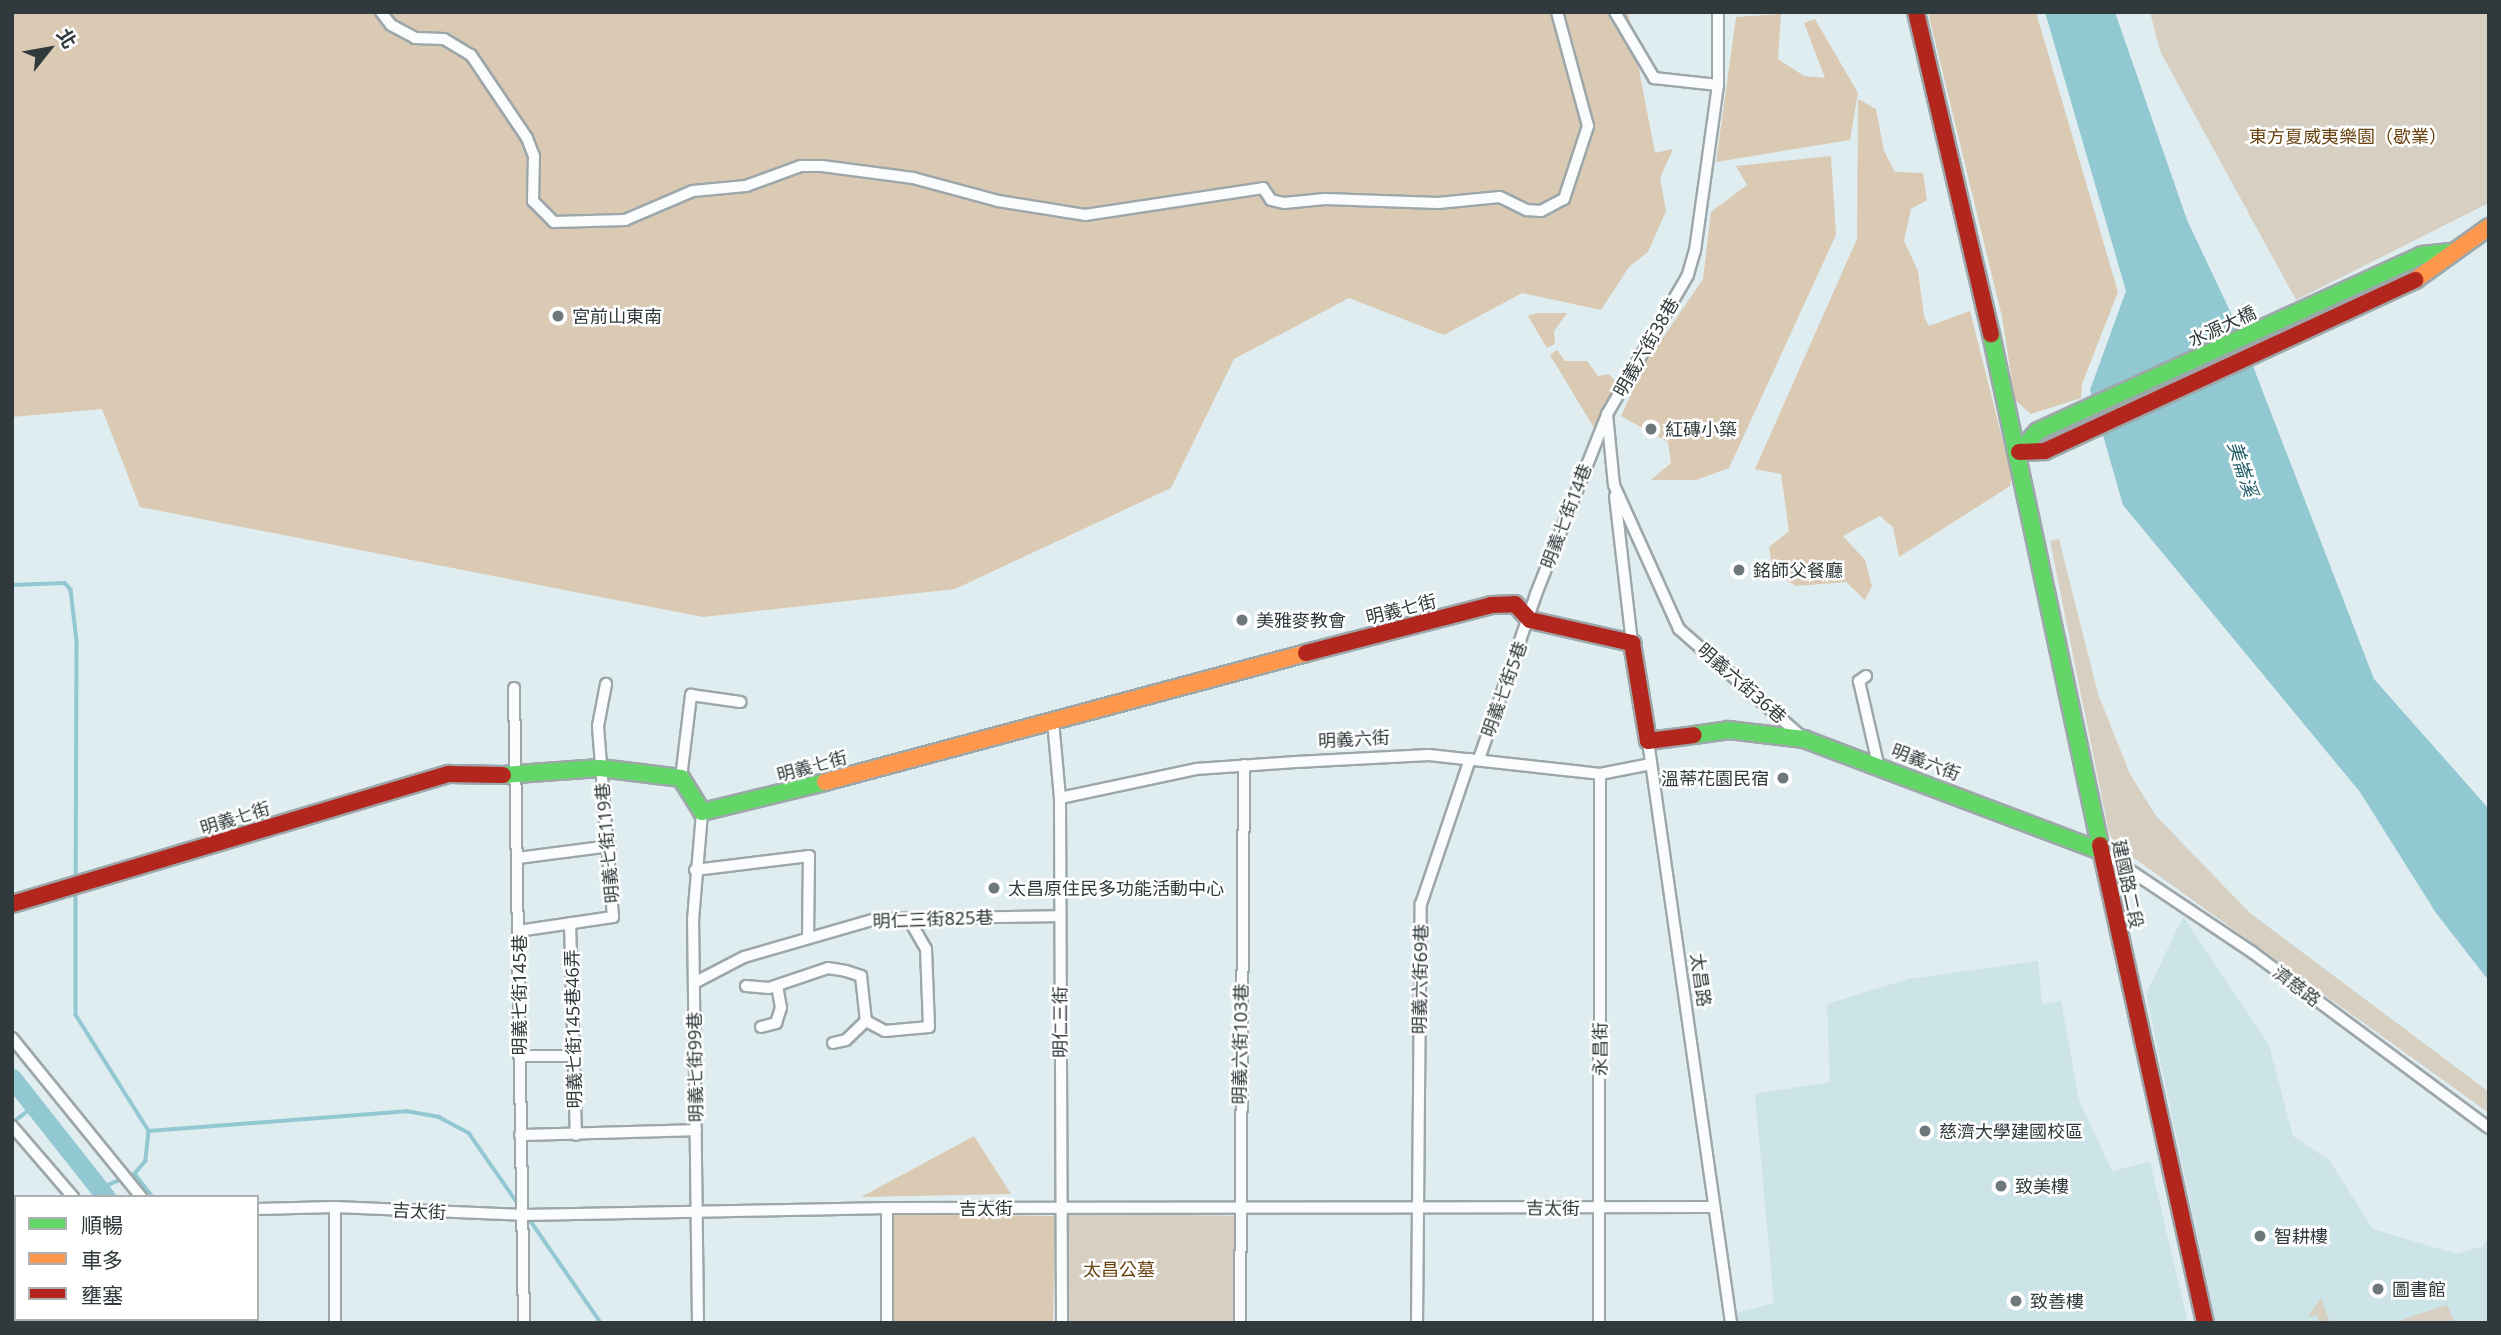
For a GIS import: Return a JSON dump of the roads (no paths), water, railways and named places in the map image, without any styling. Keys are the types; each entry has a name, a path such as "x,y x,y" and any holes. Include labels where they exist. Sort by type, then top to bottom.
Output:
{"street":[{"path":"382,12 391,25 415,38 444,39 471,55 527,138 534,156 533,201 554,222 625,220 693,191 746,186 802,166 822,166 914,178 998,201 1086,215 1263,188 1271,200 1284,203 1325,199 1438,203 1500,197 1527,210 1551,209 1564,199 1588,126 1557,12"},
{"path":"1615,12 1654,78 1694,86 1718,85"},
{"name":"明義六街38巷","path":"1679,629 1614,485 1607,414 1688,275 1695,250 1718,85 1717,12"},
{"name":"建國路二段","path":"1916,12 2019,452 2101,851 2204,1323"},
{"path":"2019,452 2045,451 2426,275 2450,252 2489,228"},
{"name":"水源大橋","path":"2019,452 2038,431 2421,255 2450,252"},
{"name":"明義七街14巷","path":"1530,620 1607,414"},
{"path":"1614,485 1632,643"},
{"name":"明義七街","path":"702,812 1491,606 1515,604 1530,620 1632,643"},
{"name":"明義七街5巷","path":"1474,759 1530,620"},
{"name":"明義六街36巷","path":"1679,629 1804,738"},
{"name":"太昌路","path":"1632,643 1731,1323"},
{"path":"1866,676 1859,681 1878,764"},
{"name":"明義七街119巷","path":"570,923 613,918 610,846 600,768 598,726 606,684"},
{"name":"明義七街145巷","path":"514,688 518,775 524,1323"},
{"path":"702,812 681,778 691,695 741,702"},
{"name":"明仁三街","path":"1053,721 1060,798 1062,1323"},
{"name":"明義六街","path":"1648,741 1728,730 1804,738 2101,851"},
{"name":"明義六街","path":"1060,798 1196,769 1244,765 1429,755 1600,775 1651,764"},
{"name":"明義六街69巷","path":"1418,1323 1421,904 1474,759"},
{"name":"明義六街103巷","path":"1240,1323 1238,1209 1244,765"},
{"name":"明義七街","path":"12,904 76,889 449,774 518,775 600,768 681,778"},
{"name":"永昌街","path":"1599,1323 1600,775"},
{"name":"明義七街99巷","path":"698,1323 694,983 695,870 702,812"},
{"path":"518,858 610,846"},
{"name":"濟慈路","path":"2101,851 2252,952 2489,1128"},
{"path":"695,870 809,856 808,936"},
{"name":"明仁三街825巷","path":"694,983 744,957 808,936 876,919 1059,916"},
{"path":"866,1021 885,1031 929,1027 926,949 908,918"},
{"path":"518,931 570,923"},
{"name":"明義七街145巷46弄","path":"570,923 576,1135"},
{"path":"746,986 777,986 828,968 861,976 866,1021"},
{"path":"761,1027 776,1023 780,1008 777,986"},
{"path":"834,1043 846,1040 866,1021"},
{"path":"12,1038 139,1195"},
{"path":"519,1056 574,1056"},
{"path":"12,1126 71,1195"},
{"path":"520,1135 696,1130"},
{"path":"335,1207 335,1323"},
{"name":"吉太街","path":"259,1209 335,1207 523,1215 887,1208 1714,1207"},
{"path":"887,1208 887,1323"}],"water":[{"name":"美崙溪","path":"2045,12 2115,12 2187,220 2239,330 2374,679 2489,809 2489,981 2436,913 2360,792 2123,505 2090,390 2126,291"}],"waterway":[{"path":"12,585 65,583 71,590 77,641 76,880"},
{"path":"76,891 76,1015 149,1131 146,1161 135,1174 100,1189"},
{"path":"12,1078 104,1195"},
{"path":"12,1123 36,1105"},
{"path":"149,1131 406,1111 439,1117 469,1133 519,1205"},
{"path":"135,1174 151,1195"},
{"path":"528,1217 601,1323"}],"place":[{"name":"宮前山東南","path":"558,316"},
{"name":"紅磚小築","path":"1651,429"},
{"name":"銘師父餐廳","path":"1739,570"},
{"name":"美雅麥教會","path":"1242,620"},
{"name":"溫蒂花園民宿","path":"1783,778"},
{"name":"太昌原住民多功能活動中心","path":"994,888"},
{"name":"慈濟大學建國校區","path":"1925,1131"},
{"name":"致美樓","path":"2001,1186"},
{"name":"智耕樓","path":"2260,1236"},
{"name":"圖書館","path":"2378,1289"},
{"name":"致善樓","path":"2016,1301"}],"park label":[{"name":"東方夏威夷樂園（歇業）","path":"2348,136"},
{"name":"太昌公墓","path":"1119,1269"}]}
